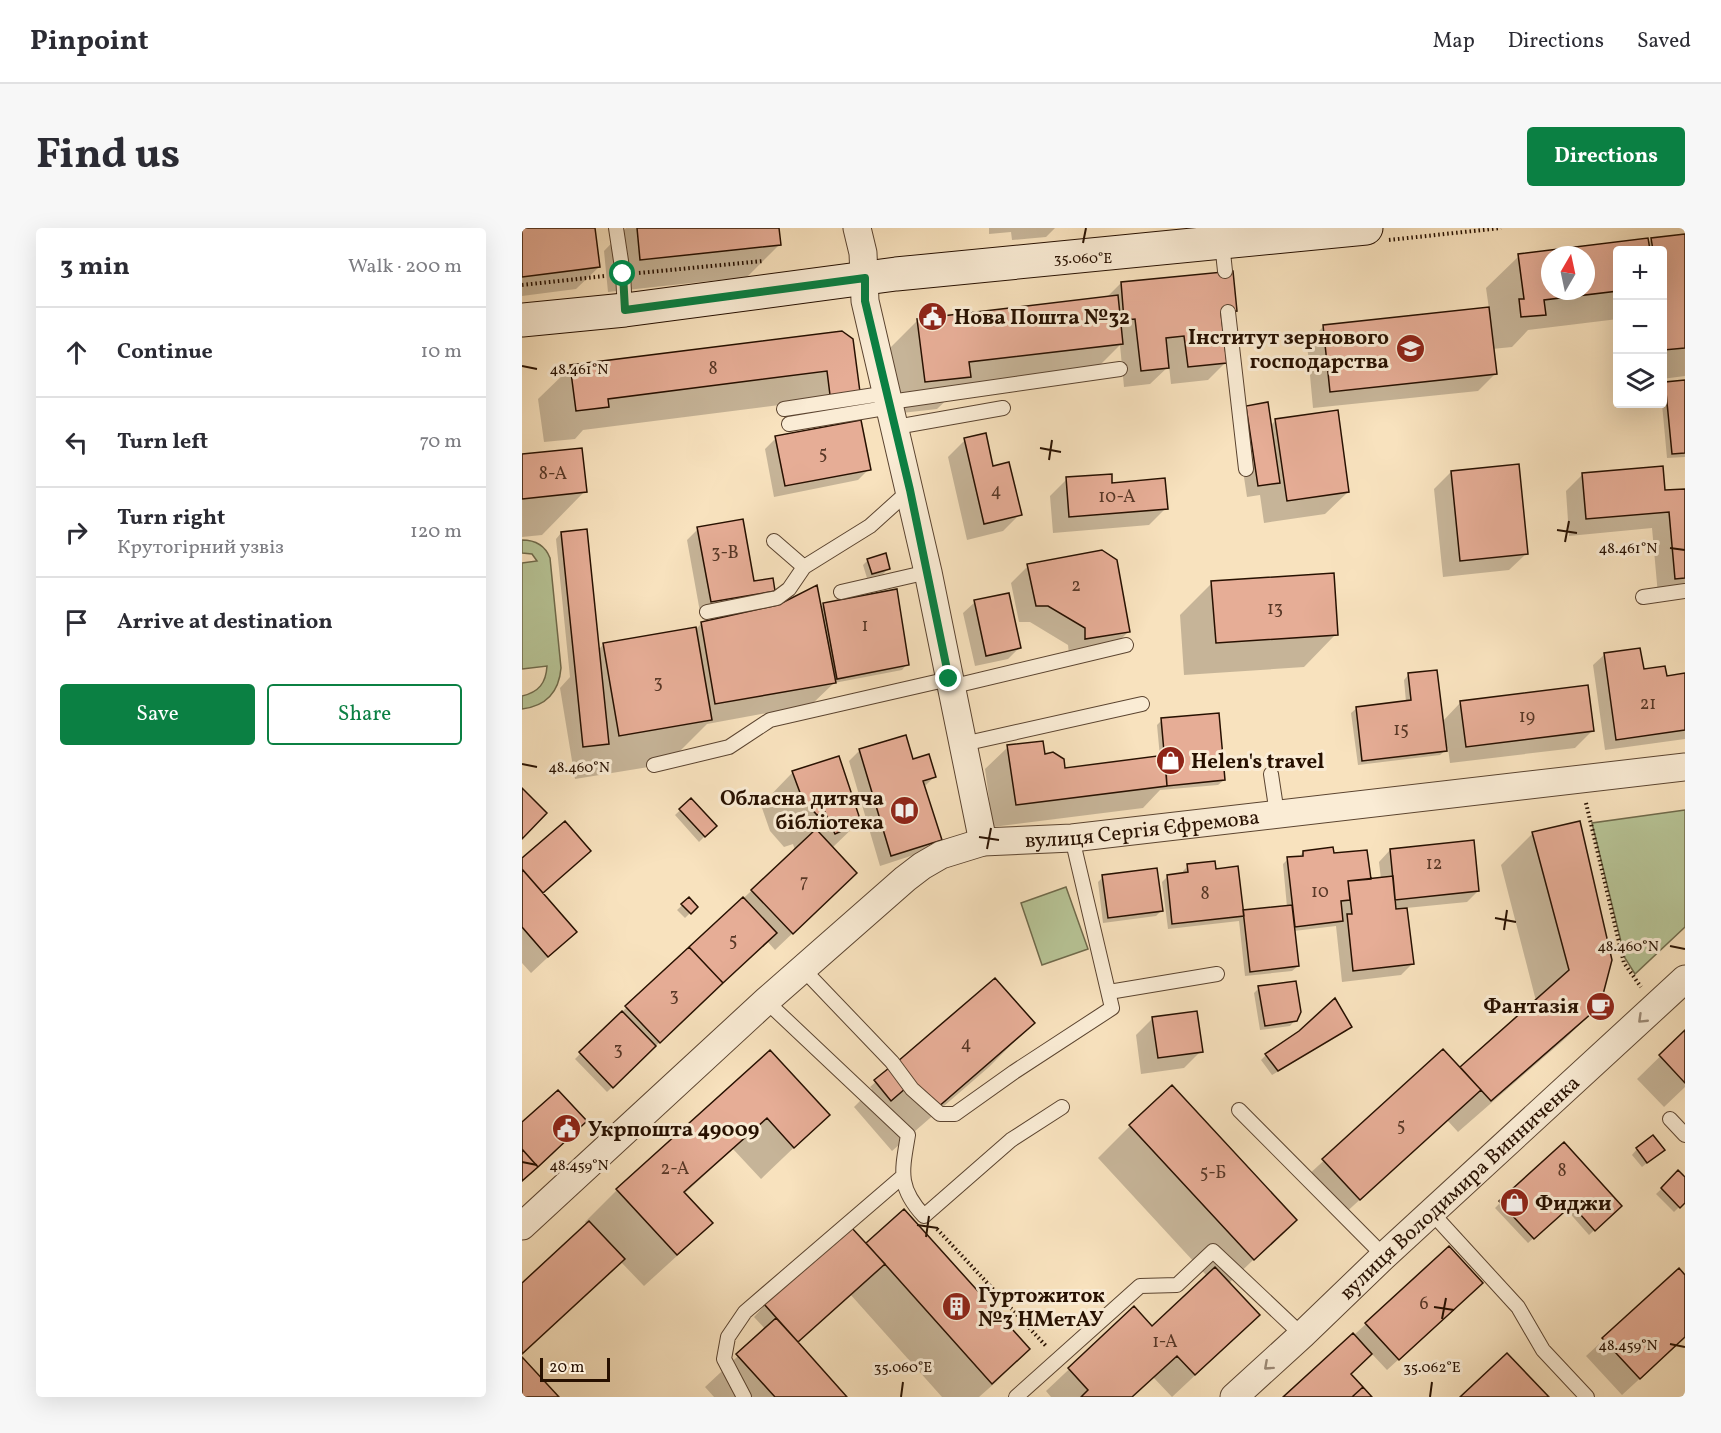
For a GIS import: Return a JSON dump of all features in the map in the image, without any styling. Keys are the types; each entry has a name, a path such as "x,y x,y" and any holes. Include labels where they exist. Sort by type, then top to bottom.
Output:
{"street":[{"path":"857,228 863,253 865,301 928,572 983,842"},
{"path":"522,320 625,310 1189,237 1223,257 1366,228"},
{"name":"вулиця Сергія Єфремова","path":"522,1226 802,968 922,866 940,855 983,842 1072,838 1685,767"},
{"name":"вулиця Володимира Винниченка","path":"1234,1397 1685,979"}],"lane":[{"path":"616,228 623,274 625,310"},
{"path":"1228,312 1246,468"},
{"path":"789,424 1120,369"},
{"path":"784,409 1004,408"},
{"path":"707,612 777,598 789,589 804,567 870,526 910,490"},
{"path":"774,541 804,567"},
{"path":"841,592 928,572"},
{"path":"1643,597 1685,591"},
{"path":"654,765 729,747 770,720 1126,645"},
{"path":"963,744 1142,704"},
{"path":"1271,774 1277,814"},
{"path":"802,968 892,1062 912,1089 928,1105 940,1114 955,1114 1014,1071 1112,1008 1072,838"},
{"path":"1109,992 1217,974"},
{"path":"766,1001 908,1135 902,1177 913,1204 924,1216 1011,1140 1062,1107"},
{"path":"1239,1110 1384,1256"},
{"path":"1670,1119 1685,1135"},
{"path":"744,1397 724,1359 728,1337 745,1312 902,1177"},
{"path":"1431,1212 1518,1307 1543,1350 1587,1397"},
{"path":"1016,1397 1140,1286 1177,1285 1213,1251 1302,1335"}],"path":[{"path":"522,285 764,261"},
{"path":"1580,779 1624,963 1654,1006"},
{"path":"924,1216 1059,1359"}],"green space":[{"path":"522,540 539,544 550,558 561,668 560,677 550,696 538,705 522,709 522,696 533,692 540,686 547,666 522,669 522,563 537,561 532,554 522,553"},
{"path":"1685,810 1685,927 1635,974 1625,958 1592,823"},
{"path":"1066,887 1088,949 1042,965 1021,903"}],"building":[{"path":"522,228 595,228 600,267 522,277"},
{"path":"637,228 779,228 781,245 640,260"},
{"path":"1685,234 1685,348 1667,350 1667,246 1652,246 1651,238"},
{"path":"1648,238 1649,246 1613,246 1613,292 1595,294 1595,246 1583,246"},
{"path":"1541,251 1541,300 1544,300 1546,315 1521,317 1519,299 1524,299 1518,254"},
{"path":"1233,271 1237,311 1221,313 1227,363 1188,367 1184,336 1166,338 1169,368 1141,371 1135,319 1124,320 1121,282"},
{"path":"1118,295 1123,344 969,362 971,377 925,382 917,319"},
{"name":"Інститут зернового господарства","path":"1489,307 1497,374 1330,392 1323,325"},
{"path":"842,331 853,339 860,392 830,395 827,371 608,399 609,407 576,411 570,365"},
{"path":"1685,380 1685,453 1672,454 1667,382"},
{"path":"1268,402 1280,483 1258,486 1246,406"},
{"path":"1338,410 1349,492 1287,501 1275,419"},
{"path":"861,420 871,470 785,486 775,436"},
{"path":"986,433 993,466 1009,462 1022,515 984,524 964,438"},
{"path":"582,448 587,492 522,499 522,454"},
{"path":"1519,464 1528,554 1460,561 1451,471"},
{"path":"1663,466 1665,490 1685,489 1685,578 1675,579 1669,512 1586,519 1582,473"},
{"path":"1112,474 1112,483 1165,478 1168,509 1069,517 1066,477"},
{"path":"743,519 754,581 773,578 775,591 711,602 697,527"},
{"path":"587,529 609,744 583,747 561,532"},
{"path":"1102,550 1117,560 1130,632 1085,639 1085,628 1048,606 1036,606 1027,564"},
{"path":"886,553 890,569 872,574 867,559"},
{"path":"1334,573 1338,635 1216,643 1211,581"},
{"path":"817,585 836,683 715,704 701,622 778,605"},
{"path":"897,589 909,665 837,679 823,603"},
{"path":"1009,593 1021,648 986,656 974,600"},
{"path":"696,627 712,720 619,736 603,643"},
{"path":"1640,648 1644,669 1665,666 1667,676 1685,673 1685,730 1616,740 1604,653"},
{"path":"1437,670 1447,751 1362,761 1356,707 1411,700 1408,673"},
{"path":"1588,685 1594,731 1466,747 1460,701"},
{"path":"1219,713 1225,780 1167,786 1161,718"},
{"name":"Обласна дитяча бібліотека","path":"906,735 913,759 929,754 936,777 923,781 942,840 891,856 859,749"},
{"path":"1043,741 1045,754 1053,752 1064,759 1065,768 1165,755 1167,786 1016,805 1007,745"},
{"path":"839,756 861,822 835,834 825,812 817,815 802,798 792,771"},
{"path":"522,788 547,813 522,839"},
{"path":"691,798 717,826 705,837 679,809"},
{"path":"565,821 591,851 543,893 522,869 522,858"},
{"path":"1580,821 1612,960 1600,1006 1491,1101 1460,1067 1569,970 1532,832"},
{"path":"816,829 857,873 793,934 751,890"},
{"path":"1474,840 1479,891 1395,900 1390,849"},
{"path":"1333,847 1334,853 1367,850 1371,879 1348,881 1350,900 1341,901 1343,921 1295,927 1287,857 1303,856 1303,851"},
{"path":"1215,861 1216,869 1238,866 1244,916 1172,924 1167,875 1188,872 1187,864"},
{"path":"1157,868 1163,911 1108,918 1102,875"},
{"path":"522,869 577,932 548,957 522,927"},
{"path":"1393,876 1396,909 1407,908 1414,964 1353,971 1347,914 1352,914 1348,881"},
{"path":"689,897 698,907 691,914 681,904"},
{"path":"743,897 777,933 723,983 689,947"},
{"path":"1292,905 1299,966 1250,972 1243,910"},
{"path":"689,947 723,983 660,1043 625,1006"},
{"path":"995,978 1035,1023 937,1108 897,1062"},
{"path":"1296,981 1301,1012 1297,1021 1265,1026 1258,986"},
{"path":"1335,998 1352,1027 1278,1071 1265,1054 1299,1031"},
{"path":"622,1011 656,1046 613,1088 579,1052"},
{"path":"1197,1011 1203,1052 1158,1058 1152,1017"},
{"path":"1685,1030 1685,1083 1659,1055"},
{"path":"1443,1049 1481,1090 1360,1200 1322,1159"},
{"path":"770,1050 830,1115 794,1148 767,1118 684,1192 713,1223 677,1255 616,1189"},
{"path":"889,1068 906,1088 891,1101 874,1080"},
{"path":"1172,1085 1297,1220 1254,1260 1129,1125"},
{"path":"558,1090 587,1121 538,1167 522,1149 522,1122"},
{"path":"1653,1135 1665,1150 1647,1163 1636,1148"},
{"path":"1564,1142 1622,1206 1595,1231 1572,1205 1534,1239 1499,1201"},
{"path":"522,1149 538,1167 522,1181"},
{"path":"1678,1170 1685,1177 1685,1203 1680,1208 1661,1188"},
{"name":"Гуртожиток №3 НМетАУ","path":"904,1209 1030,1349 992,1384 866,1243"},
{"path":"589,1221 625,1259 522,1354 522,1283"},
{"path":"851,1227 885,1264 798,1342 764,1304"},
{"path":"1449,1246 1483,1283 1399,1360 1365,1323"},
{"path":"1215,1267 1260,1315 1195,1375 1177,1356 1132,1397 1081,1397 1088,1390 1068,1368 1134,1306 1152,1326"},
{"path":"1679,1268 1685,1275 1685,1337 1640,1379 1602,1338"},
{"path":"776,1318 847,1397 775,1397 736,1354"},
{"path":"1353,1333 1372,1354 1351,1374 1363,1387 1352,1397 1283,1397"},
{"path":"1507,1353 1549,1397 1460,1397"},
{"path":"522,1357 559,1397 522,1397"},
{"path":"1363,1387 1372,1397 1352,1397"}],"place":[{"name":"Нова Пошта №32","path":"933,317"},
{"name":"Інститут зернового господарства","path":"1410,349"},
{"name":"Helen's travel","path":"1170,761"},
{"name":"Обласна дитяча бібліотека","path":"905,810"},
{"name":"Фантазія","path":"1600,1006"},
{"name":"Укрпошта 49009","path":"567,1129"},
{"name":"Фиджи","path":"1514,1203"},
{"name":"Гуртожиток №3 НМетАУ","path":"957,1307"}],"route":[{"path":"623,274 625,310 865,278 865,301 910,490 949,679"}]}
